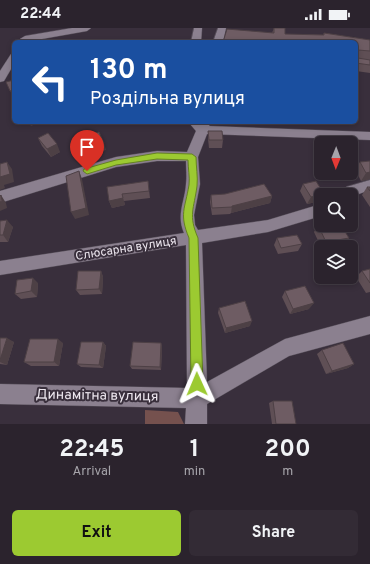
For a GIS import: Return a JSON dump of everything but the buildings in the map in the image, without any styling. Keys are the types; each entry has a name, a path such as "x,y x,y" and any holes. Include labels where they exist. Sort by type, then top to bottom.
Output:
{"street":[{"path":"25,40 31,28"},
{"path":"29,40 86,28"},
{"path":"196,40 198,28"},
{"path":"219,40 222,28"},
{"path":"0,58 12,56"},
{"path":"0,79 12,59"},
{"path":"196,424 197,398 194,238 188,225 187,216 193,184 192,157 200,125 370,136"},
{"path":"0,197 116,162 157,156 192,157"},
{"path":"358,189 370,185"},
{"name":"Слюсарна вулиця","path":"0,268 268,226 314,212"},
{"path":"197,398 286,348 370,325"},
{"name":"Динамітна вулиця","path":"0,394 197,398"}],"shaded area":[{"path":"145,410 178,412 184,424 145,424"}],"route":[{"path":"87,171 116,162 157,156 192,157 193,184 187,216 188,225 194,238 197,384"}]}
